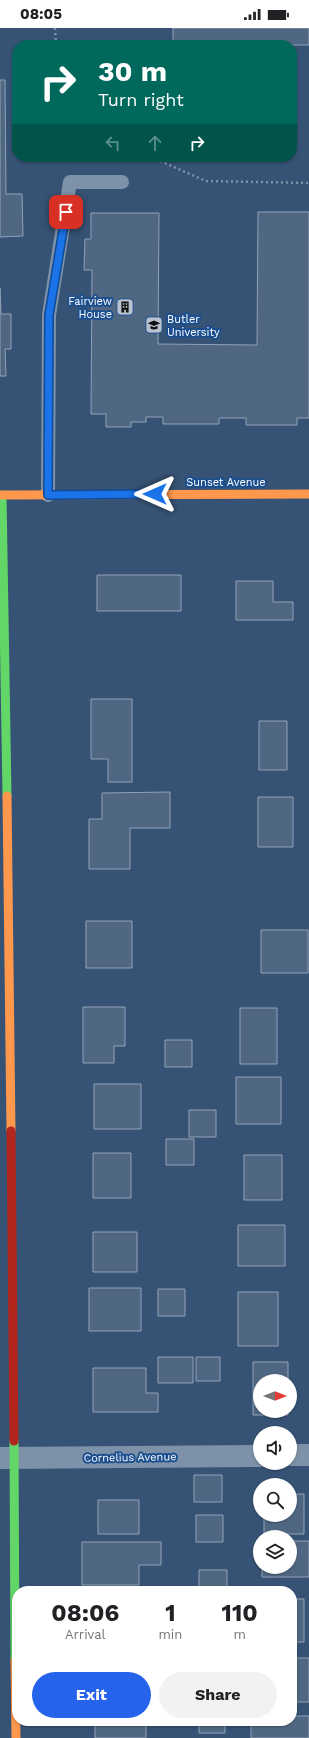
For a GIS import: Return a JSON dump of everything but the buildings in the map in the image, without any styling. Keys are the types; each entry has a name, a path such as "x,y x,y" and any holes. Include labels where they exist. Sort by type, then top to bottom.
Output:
{"street":[{"name":"Sunset Avenue","path":"1,495 309,494"},
{"path":"1,495 9,900 6,1458 12,1626"},
{"path":"297,1455 309,1455"},
{"name":"Cornelius Avenue","path":"6,1458 253,1456"},
{"path":"16,1726 16,1738"}],"lane":[{"path":"48,495 49,315 70,182 122,182"}],"path":[{"path":"55,28 56,40"},
{"path":"162,162 206,181 309,183"}],"traffic: fast":[{"path":"2,495 7,796"},
{"path":"14,1441 15,1586"}],"traffic: slow":[{"path":"0,495 309,494"},
{"path":"7,796 11,1131"},
{"path":"16,1726 16,1738"}],"traffic: jam":[{"path":"11,1131 14,1441"}],"place":[{"name":"Fairview House","path":"125,307"},
{"name":"Butler University","path":"154,325"}],"route":[{"path":"66,212 49,315 48,495 155,494"}]}
